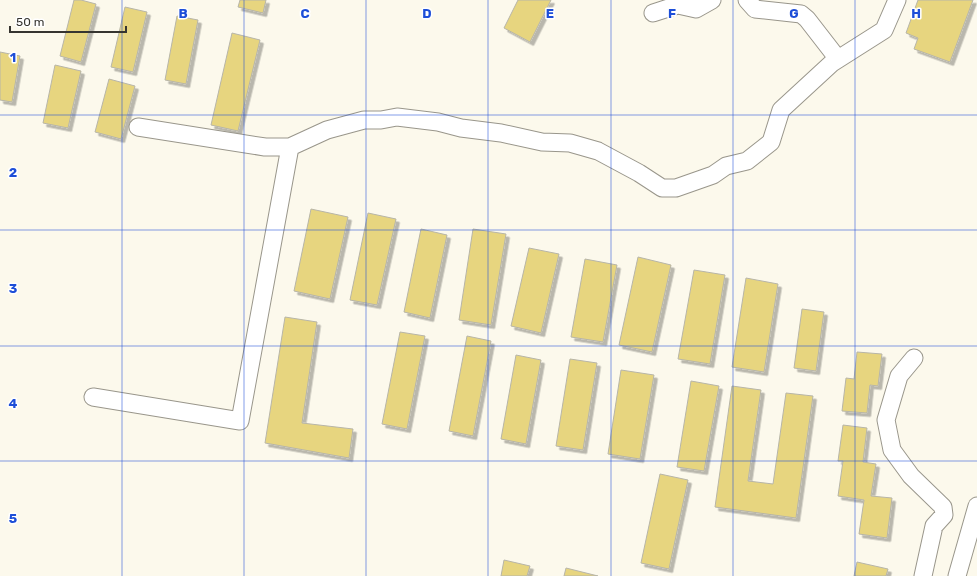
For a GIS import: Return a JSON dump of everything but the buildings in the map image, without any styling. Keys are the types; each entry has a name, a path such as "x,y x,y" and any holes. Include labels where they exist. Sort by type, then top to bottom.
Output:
{"street":[{"path":"653,13 678,5 696,9 712,0"},
{"path":"747,0 756,9 801,14 838,59"},
{"path":"138,127 265,146 290,146 327,130 364,120 381,120 397,117 501,133 542,142 570,143 598,151 639,173 662,188 676,188 713,175 726,166 747,161 771,142 781,110 832,63 884,30 897,0"},
{"path":"93,397 240,421 290,146"},
{"path":"914,358 900,376 886,420 892,450 911,476 943,508 944,515 934,526 923,576"},
{"path":"957,576 977,506"}]}
